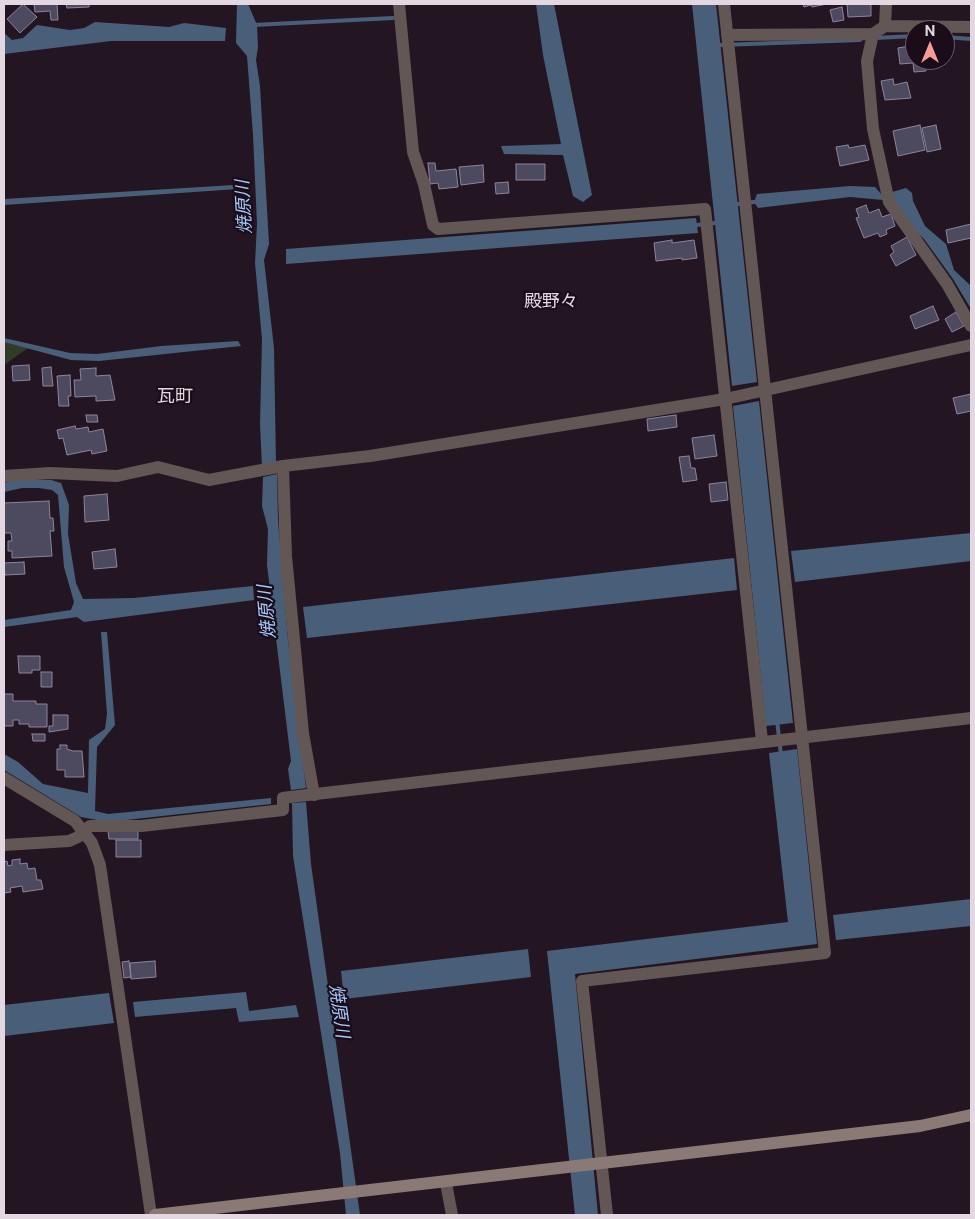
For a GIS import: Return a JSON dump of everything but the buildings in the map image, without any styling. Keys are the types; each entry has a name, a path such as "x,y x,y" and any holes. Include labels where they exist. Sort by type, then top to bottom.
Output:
{"street":[{"path":"400,4 412,152 424,184 433,225 438,229 704,209 764,741"},
{"path":"607,1215 582,981 825,953 724,4"},
{"path":"885,26 886,4"},
{"path":"971,27 885,26 871,39 867,61 874,130 889,202 947,284 971,326"},
{"path":"728,42 871,39"},
{"path":"4,476 50,473 117,476 158,467 209,480 254,473 282,466 380,455 725,399 971,345"},
{"path":"282,466 286,556 303,734 312,795"},
{"path":"4,845 69,841 78,837 82,831 90,826 141,826 283,810 283,798 290,796 312,795 971,718"},
{"path":"4,778 55,807 75,821 92,843 100,865 152,1215"},
{"path":"156,1215 337,1196 920,1126 971,1114"},
{"path":"446,1183 452,1215"}],"green space":[{"path":"4,342 28,348 4,365"}],"water":[{"path":"237,4 248,4 257,25 258,47 256,60 260,86 269,244 264,260 274,348 276,464 262,467 260,424 262,339 255,263 257,224 253,135 247,56 236,43"},
{"path":"536,4 554,4 592,195 583,202 573,196 563,155 504,154 501,146 561,144 543,55"},
{"path":"692,4 716,4 757,382 732,386"},
{"path":"95,22 169,27 184,23 226,28 225,41 111,41 4,54 4,33 12,40 23,38 37,25 70,30 84,28"},
{"path":"234,185 238,189 4,205 4,199"},
{"path":"850,186 875,187 882,195 906,188 912,193 913,201 925,226 946,244 954,270 971,286 971,309 953,279 924,239 883,200 850,197 758,208 754,202 757,194"},
{"path":"696,218 698,233 286,264 286,249"},
{"path":"4,338 70,353 97,354 161,346 238,341 241,346 99,361 71,360 4,342"},
{"path":"759,401 793,723 766,726 733,406"},
{"path":"277,474 278,520 288,640 306,788 291,790 288,769 291,761 267,565 268,529 262,506 263,477"},
{"path":"15,479 51,480 61,483 69,505 68,534 76,583 83,599 134,598 253,586 254,600 84,622 77,617 4,627 4,620 71,610 74,602 64,567 58,495 52,490 39,488 22,488 4,492 4,483"},
{"path":"971,533 971,561 795,582 791,551"},
{"path":"734,558 737,590 307,638 303,607"},
{"path":"101,632 107,632 115,725 97,747 95,811 108,814 271,798 271,804 108,822 81,817 4,770 4,754 18,762 43,784 88,793 89,740 105,729 107,714"},
{"path":"797,749 817,944 575,974 598,1215 575,1215 547,951 788,922 769,753"},
{"path":"306,802 311,864 360,1215 346,1215 340,1153 293,856 292,803"},
{"path":"971,899 971,926 836,940 833,915"},
{"path":"528,949 531,977 344,999 341,971"},
{"path":"246,992 249,1011 296,1005 299,1017 239,1022 236,1008 135,1017 133,1002"},
{"path":"109,993 114,1023 4,1036 4,1005"}],"waterway":[{"path":"253,25 393,18"},
{"path":"875,38 905,36"},
{"path":"955,38 971,39"},
{"path":"721,45 860,40"},
{"path":"738,204 754,202"},
{"path":"697,225 715,223"},
{"path":"777,720 781,755"}],"district":[{"name":"殿野々","path":"551,301"},
{"name":"瓦町","path":"175,396"}],"water label":[{"name":"焼原川","path":"244,207"},
{"name":"焼原川","path":"267,612"},
{"name":"焼原川","path":"339,1011"}]}
